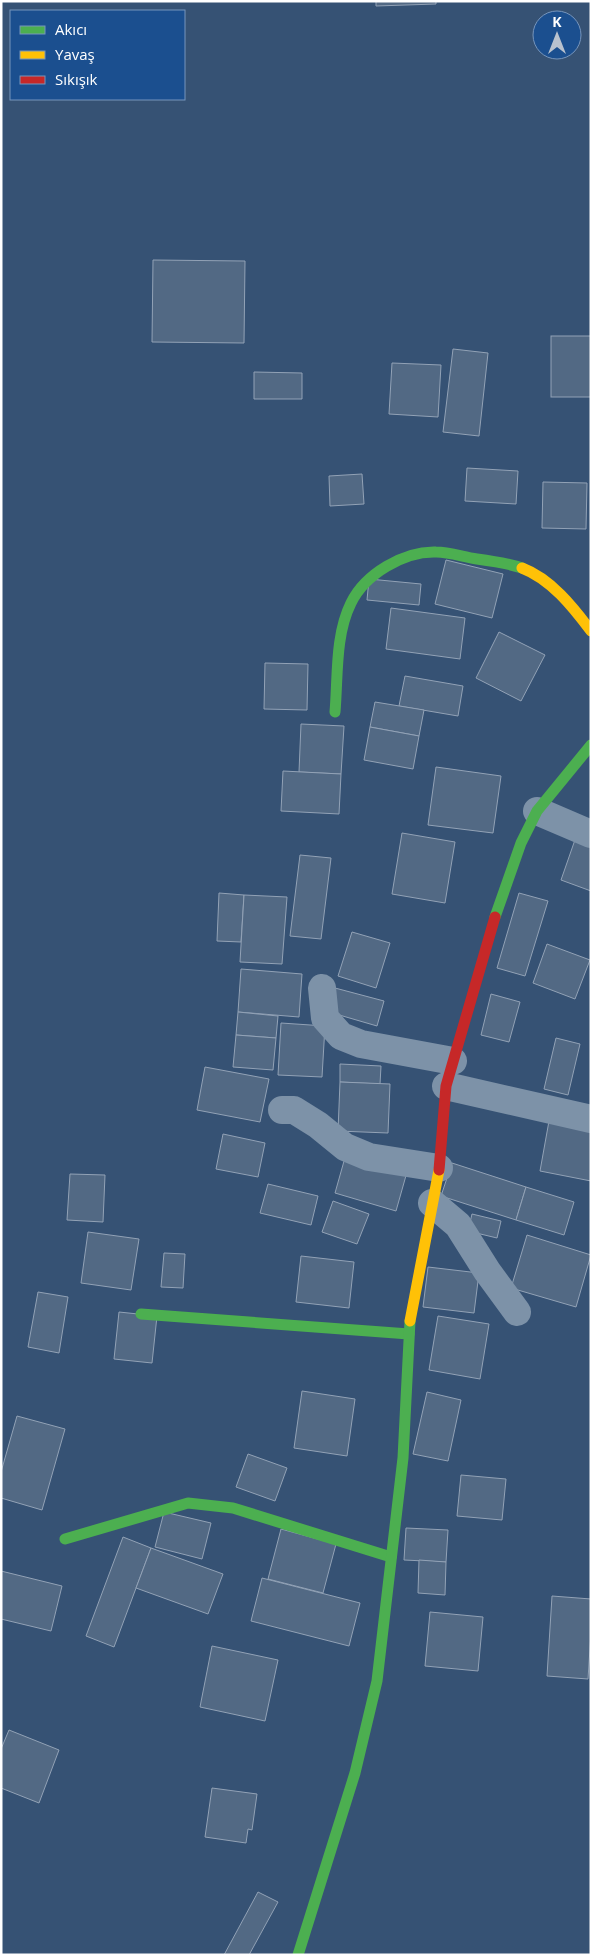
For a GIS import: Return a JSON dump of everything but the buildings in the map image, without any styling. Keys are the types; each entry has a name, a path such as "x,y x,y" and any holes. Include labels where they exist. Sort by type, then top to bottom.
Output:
{"street":[{"path":"335,712 343,626 351,602 361,588 383,568 409,557 434,552 517,566 534,574 562,597 591,631"},
{"path":"298,1955 355,1773 376,1681 403,1458 409,1334 439,1168 449,1074 501,898 521,843 537,811 591,745"},
{"path":"537,811 591,834"},
{"path":"322,988 325,1018 341,1036 449,1074 591,1119"},
{"path":"282,1110 294,1110 318,1125 344,1147 369,1156 439,1168"},
{"path":"432,1203 458,1225 487,1272 517,1312"},
{"path":"141,1314 409,1334"},
{"path":"65,1539 188,1503 233,1508 391,1557"}],"traffic: fast":[{"path":"335,712 340,642 346,615 357,592 376,574 387,566 411,555 436,552 500,562 522,568"},
{"path":"495,917 521,843 537,811 591,745"},
{"path":"141,1314 409,1334"},
{"path":"298,1955 355,1773 377,1681 403,1458 410,1321"},
{"path":"65,1539 188,1503 233,1508 391,1557"}],"traffic: slow":[{"path":"522,568 552,586 569,603 591,631"},
{"path":"410,1321 439,1170"}],"traffic: jam":[{"path":"439,1170 446,1086 495,917"}]}
